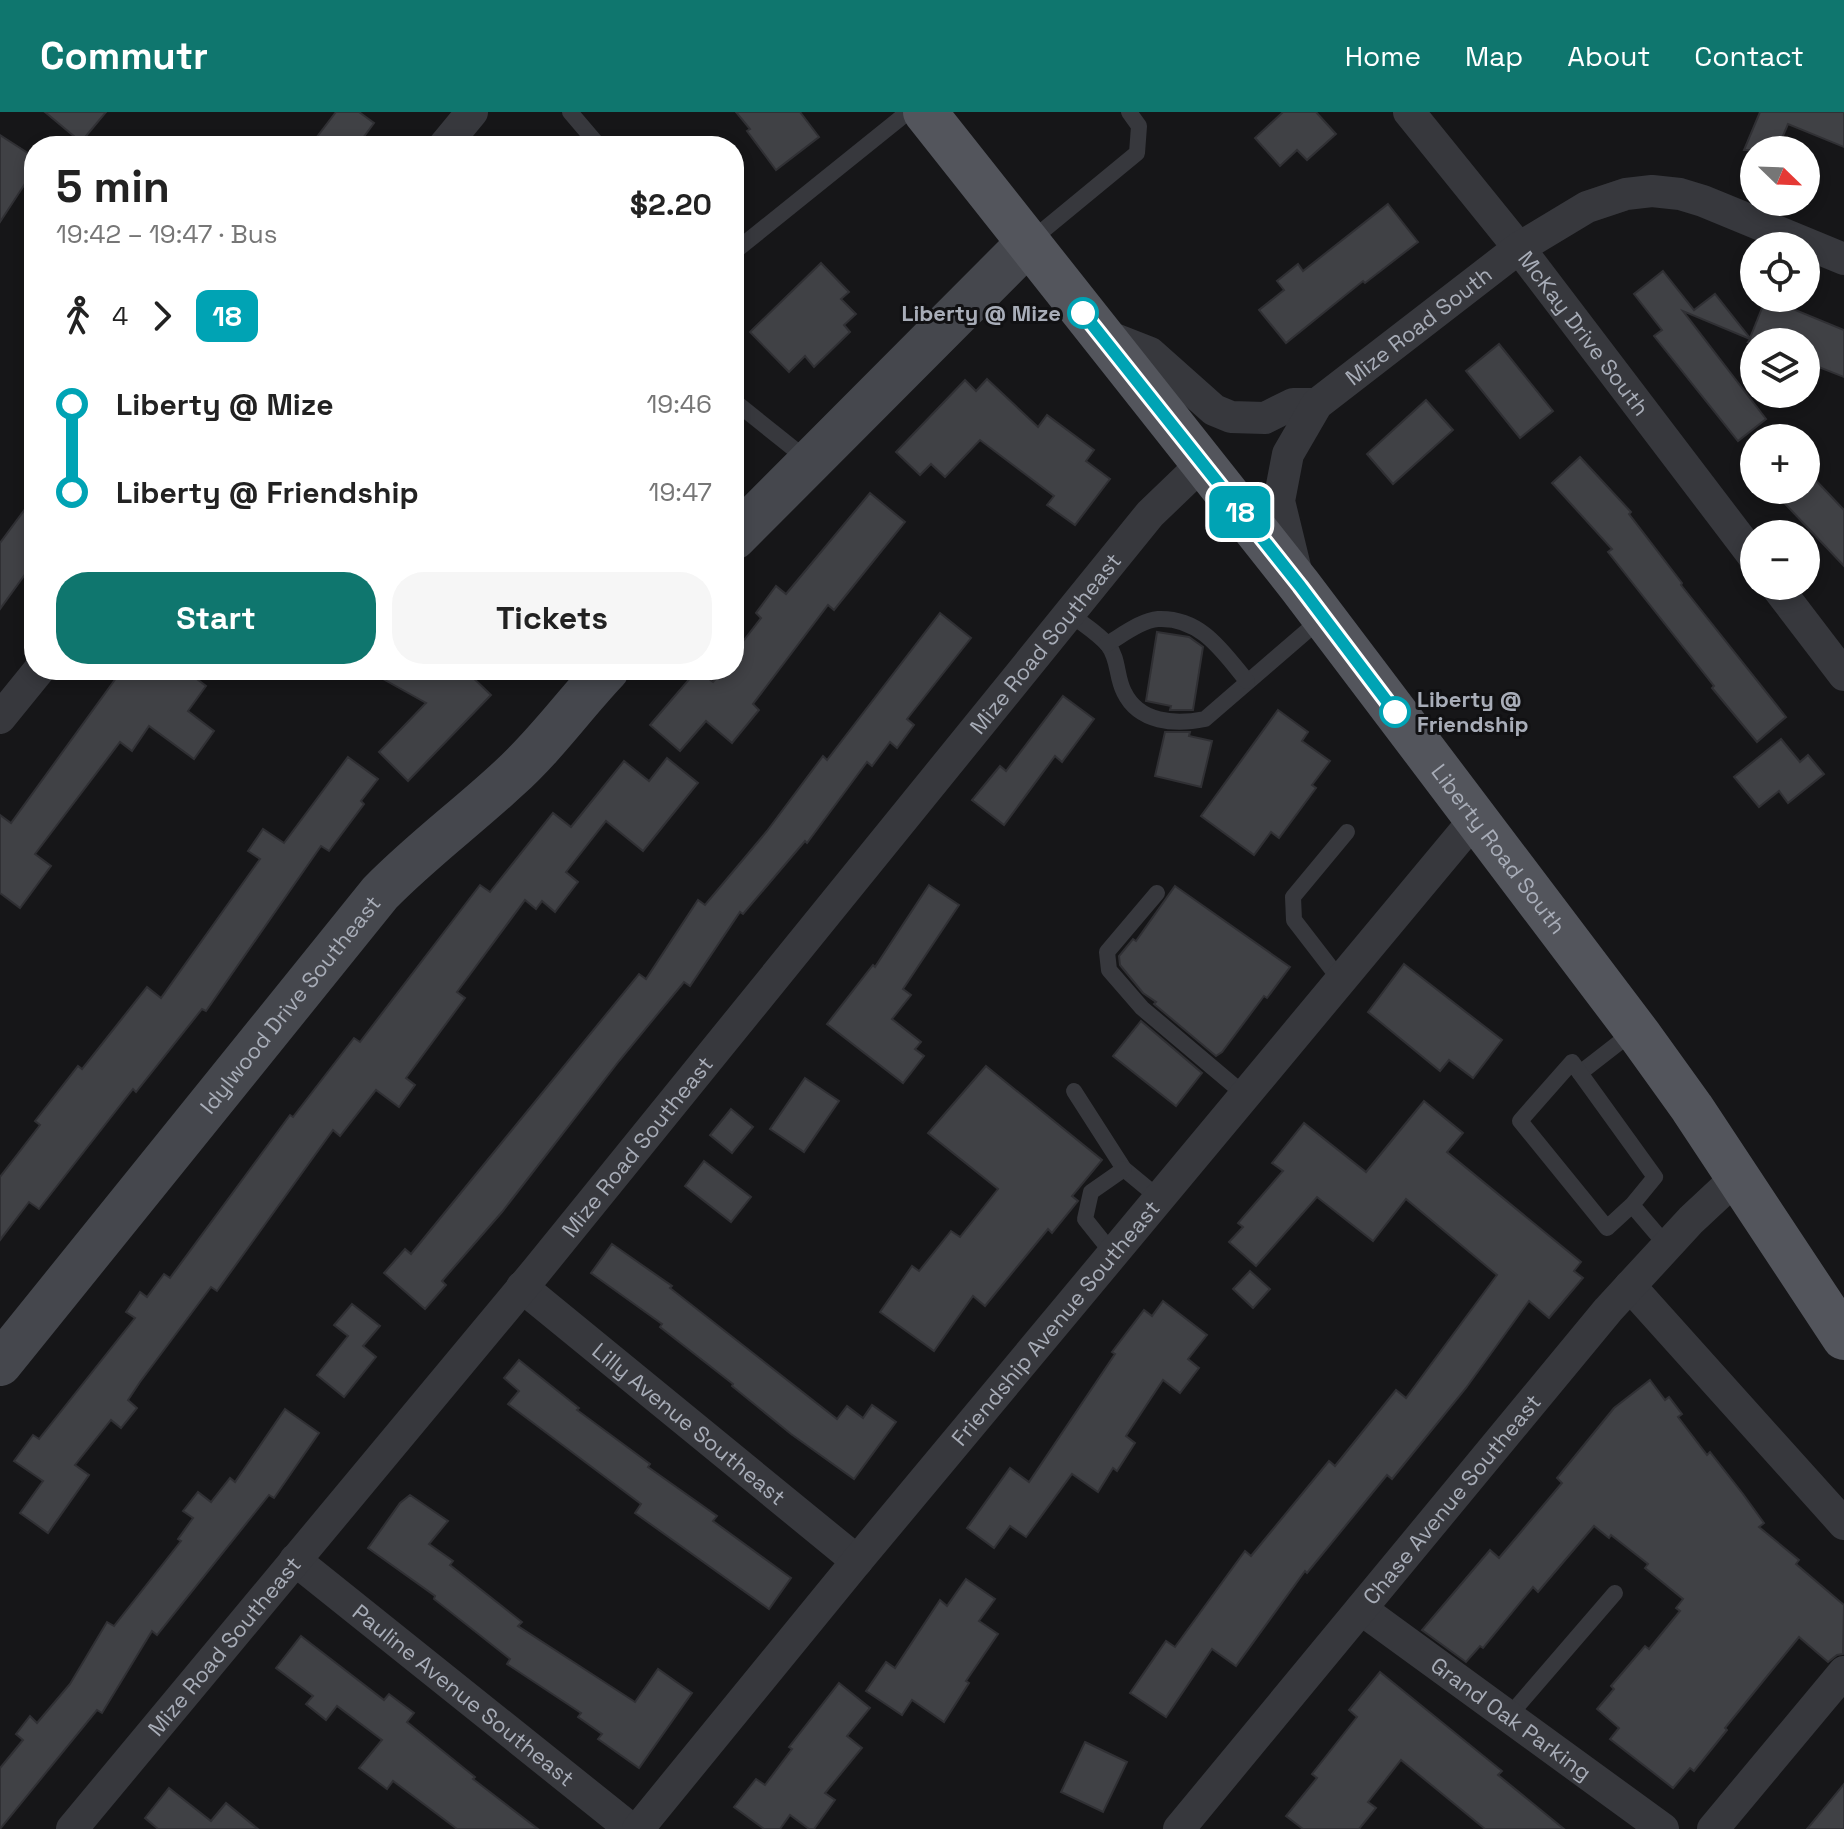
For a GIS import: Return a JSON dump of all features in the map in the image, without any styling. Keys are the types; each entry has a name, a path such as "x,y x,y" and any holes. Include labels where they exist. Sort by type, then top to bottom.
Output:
{"main road":[{"name":"Liberty Road South","path":"925,112 1312,602 1635,1030 1839,1321"}],"street":[{"path":"452,136 472,112"},
{"name":"McKay Drive South","path":"1409,112 1519,248 1740,539"},
{"name":"Mize Road South","path":"1312,602 1279,501 1288,454 1317,404 1519,248 1587,207 1626,194 1652,191 1680,194 1703,201 1844,259"},
{"path":"744,528 1028,243"},
{"name":"Mize Road South","path":"1098,332 1150,353 1214,410 1231,417 1265,418 1293,404 1317,404"},
{"name":"Mize Road Southeast","path":"72,1829 522,1287 1150,514 1202,464"},
{"path":"1787,600 1844,675"},
{"path":"0,718 31,680"},
{"name":"Idylwood Drive Southeast","path":"0,1364 380,893 417,856 507,780 544,744 586,680"},
{"name":"Friendship Avenue Southeast","path":"638,1829 1475,819"},
{"name":"Chase Avenue Southeast","path":"1179,1829 1630,1286 1736,1178"},
{"path":"1630,1286 1844,1524"},
{"name":"Lilly Avenue Southeast","path":"522,1287 857,1561"},
{"name":"Pauline Avenue Southeast","path":"295,1560 631,1829"},
{"name":"Grand Oak Parking","path":"1361,1609 1663,1829"},
{"path":"1713,1829 1844,1672"}],"lane":[{"path":"570,112 590,136"},
{"path":"744,244 908,112"},
{"path":"1028,243 1137,153 1139,126 1129,112"},
{"path":"744,409 810,462"},
{"path":"1069,613 1107,644 1116,660 1123,691 1139,712 1165,722 1188,722 1205,719 1247,681 1312,602"},
{"path":"1107,644 1156,619 1183,623 1201,629 1247,681"},
{"path":"1341,981 1294,920 1293,897 1347,832"},
{"path":"1157,893 1107,952 1109,970 1142,1008 1245,1095"},
{"path":"1580,1073 1635,1030"},
{"path":"1572,1062 1655,1177 1632,1205 1607,1228 1520,1121 1572,1062"},
{"path":"1074,1091 1124,1169 1159,1198"},
{"path":"1113,1254 1085,1219 1091,1192 1124,1169"},
{"path":"1632,1205 1667,1246"},
{"path":"1509,1716 1615,1593"}],"building":[{"path":"45,112 106,112 86,136 74,136"},
{"path":"336,112 359,112 374,123 364,136 318,136"},
{"path":"736,112 800,112 819,137 776,170"},
{"path":"1283,112 1316,112 1336,134 1307,160 1297,150 1280,166 1255,138"},
{"path":"1760,112 1844,112 1844,147 1788,124 1783,136 1750,136"},
{"path":"0,135 24,151 24,185 0,222"},
{"path":"1388,204 1418,242 1365,283 1363,281 1286,343 1259,310 1284,290 1277,281 1298,264 1303,271"},
{"path":"821,263 849,292 841,299 856,314 844,325 850,332 814,367 805,356 789,372 750,332"},
{"path":"1663,271 1694,310 1715,294 1742,328 1740,335 1683,311 1740,385 1740,408 1758,408 1766,419 1760,424 1740,424 1738,441 1654,336 1662,330 1634,294"},
{"path":"1760,312 1800,312 1844,330 1844,377 1820,368 1820,328 1754,328"},
{"path":"1499,344 1553,411 1520,438 1466,371"},
{"path":"987,379 1038,427 1047,415 1094,450 1086,461 1110,479 1075,525 1047,505 1054,496 980,440 945,477 931,464 920,475 896,452 965,380 976,391"},
{"path":"1426,400 1453,430 1393,484 1367,454"},
{"path":"1580,457 1631,512 1629,514 1681,585 1786,717 1757,742 1608,552 1612,549 1552,483"},
{"path":"1820,485 1844,510 1844,566 1820,541 1820,520 1800,520 1785,504 1820,504"},
{"path":"870,493 905,522 834,610 828,605 753,704 759,710 732,743 706,721 680,751 650,725 688,680 744,680 744,640 761,618 756,613 776,586 786,594"},
{"path":"24,511 24,576 0,609 0,543"},
{"path":"940,613 971,638 907,719 914,725 897,748 890,742 872,766 867,762 807,843 805,841 743,914 740,912 690,986 684,982 619,1061 502,1212 442,1281 446,1285 425,1309 384,1273 405,1249 411,1254 639,974 646,979 698,900 705,905 767,831 823,756 827,760"},
{"path":"1157,632 1189,637 1203,647 1193,710 1170,710 1171,706 1146,701"},
{"path":"115,680 198,680 206,686 188,711 214,731 194,759 149,726 132,751 120,742 35,854 51,866 20,908 0,893 0,815 11,823"},
{"path":"385,680 475,680 491,695 408,781 379,752 426,703"},
{"path":"1063,696 1094,719 1062,762 1055,756 1004,825 972,800 1000,766 1006,771"},
{"path":"1278,710 1308,732 1302,741 1330,761 1312,785 1316,788 1279,838 1271,832 1254,855 1201,816"},
{"path":"1165,732 1190,732 1189,736 1212,741 1201,787 1155,776"},
{"path":"1781,739 1800,762 1808,755 1824,774 1788,803 1779,791 1759,807 1734,777"},
{"path":"348,757 378,779 361,801 364,804 329,851 321,846 206,1011 202,1009 136,1092 133,1089 39,1209 29,1202 0,1240 0,1177 40,1125 35,1121 78,1066 82,1069 147,987 161,998 260,859 248,851 263,829 284,843"},
{"path":"667,758 698,783 643,851 606,821 566,872 578,882 555,912 542,901 536,909 525,900 457,992 465,998 406,1078 415,1085 399,1107 376,1090 340,1136 333,1130 217,1291 211,1287 140,1382 128,1400 137,1408 121,1428 111,1420 75,1465 89,1475 48,1533 20,1513 43,1481 14,1461 33,1435 39,1439 135,1318 126,1312 140,1292 147,1297 164,1274 170,1278 290,1115 293,1117 354,1038 360,1042 480,885 490,892 553,813 571,827 624,761 649,781"},
{"path":"929,885 959,905 903,989 911,995 892,1019 921,1042 915,1049 924,1056 903,1083 827,1024 873,965 875,967"},
{"path":"1175,886 1290,967 1216,1056 1154,1004 1156,1002 1143,993 1120,965 1119,956 1133,939 1136,941"},
{"path":"1404,964 1502,1040 1473,1078 1449,1060 1440,1071 1368,1012"},
{"path":"1141,1021 1202,1073 1176,1106 1113,1056"},
{"path":"986,1066 1102,1160 1072,1196 1078,1201 1052,1233 1048,1229 985,1306 973,1296 934,1351 880,1312 912,1266 919,1271 951,1231 960,1237 998,1189 928,1133"},
{"path":"805,1078 839,1101 804,1152 770,1129"},
{"path":"1424,1101 1463,1133 1447,1152 1581,1262 1574,1271 1583,1278 1549,1318 1529,1301 1466,1388 1392,1479 1387,1475 1307,1573 1305,1571 1236,1666 1212,1649 1166,1717 1130,1693 1166,1641 1175,1647 1245,1551 1251,1556 1329,1461 1335,1466 1396,1390 1406,1398 1497,1275 1406,1199 1373,1241 1317,1197 1256,1266 1229,1242 1243,1227 1238,1223 1283,1171 1272,1163 1304,1123 1366,1172"},
{"path":"731,1109 753,1127 732,1153 710,1135"},
{"path":"704,1161 751,1197 731,1222 685,1186"},
{"path":"612,1244 672,1286 670,1288 837,1419 847,1406 863,1418 872,1405 896,1422 854,1479 791,1434 660,1327 662,1324 591,1273"},
{"path":"1250,1271 1270,1289 1253,1308 1233,1289"},
{"path":"1163,1301 1207,1335 1188,1359 1199,1368 1180,1393 1163,1380 1126,1436 1135,1443 1117,1471 1113,1468 1098,1492 1072,1474 1026,1537 1010,1526 994,1548 967,1528 1010,1468 1029,1482 1115,1354 1112,1352 1144,1310 1152,1316"},
{"path":"352,1304 380,1326 363,1346 376,1357 344,1397 317,1375 348,1336 334,1325"},
{"path":"519,1360 579,1408 577,1410 650,1464 648,1467 717,1516 713,1521 791,1578 769,1609 635,1513 641,1504 508,1404 519,1391 504,1378"},
{"path":"1650,1380 1665,1400 1669,1397 1682,1414 1678,1417 1743,1494 1764,1523 1759,1527 1799,1560 1796,1564 1844,1605 1843,1654 1828,1662 1799,1637 1694,1771 1690,1768 1673,1788 1610,1739 1619,1728 1597,1709 1614,1689 1611,1686 1645,1646 1649,1649 1680,1611 1676,1608 1683,1599 1645,1568 1648,1564 1611,1535 1609,1538 1594,1526 1538,1592 1533,1587 1483,1648 1480,1646 1466,1662 1422,1630 1490,1550 1499,1558 1562,1483 1557,1478 1614,1408"},
{"path":"285,1409 319,1433 274,1498 269,1495 157,1635 152,1631 102,1713 97,1710 0,1829 0,1768 23,1740 16,1734 30,1716 37,1723 70,1684 107,1622 114,1626 181,1541 178,1539 193,1518 183,1511 198,1492 211,1502 230,1478 235,1482"},
{"path":"410,1495 448,1521 429,1544 453,1561 450,1565 522,1622 518,1626 635,1702 658,1669 692,1693 639,1768 598,1739 602,1734 578,1717 581,1713 507,1664 510,1659 434,1599 435,1596 368,1548 400,1503"},
{"path":"966,1579 995,1599 979,1621 998,1634 966,1681 969,1683 944,1722 912,1700 902,1715 866,1691 886,1662 895,1668 940,1600 947,1606"},
{"path":"301,1636 384,1700 389,1694 414,1713 407,1722 538,1829 457,1829 393,1781 387,1789 359,1768 382,1740 337,1706 326,1720 306,1704 313,1696 276,1668"},
{"path":"1380,1672 1502,1771 1498,1775 1564,1829 1485,1829 1401,1760 1368,1802 1376,1808 1359,1829 1303,1829 1286,1816 1317,1778 1312,1774 1357,1717 1349,1710"},
{"path":"839,1683 870,1708 847,1736 862,1748 825,1793 835,1800 814,1829 809,1829 790,1815 780,1829 764,1829 734,1807 756,1779 765,1785 792,1749 789,1747"},
{"path":"1085,1742 1127,1762 1103,1812 1061,1792"},
{"path":"1844,1784 1844,1829 1807,1829"},
{"path":"169,1788 211,1821 226,1803 258,1829 158,1829 145,1818"}],"bus line":[{"name":"18","path":"1083,313 1300,586 1395,712"}],"place":[{"name":"Liberty @ Mize","path":"1083,313"},
{"name":"Liberty @ Friendship","path":"1395,712"}]}
